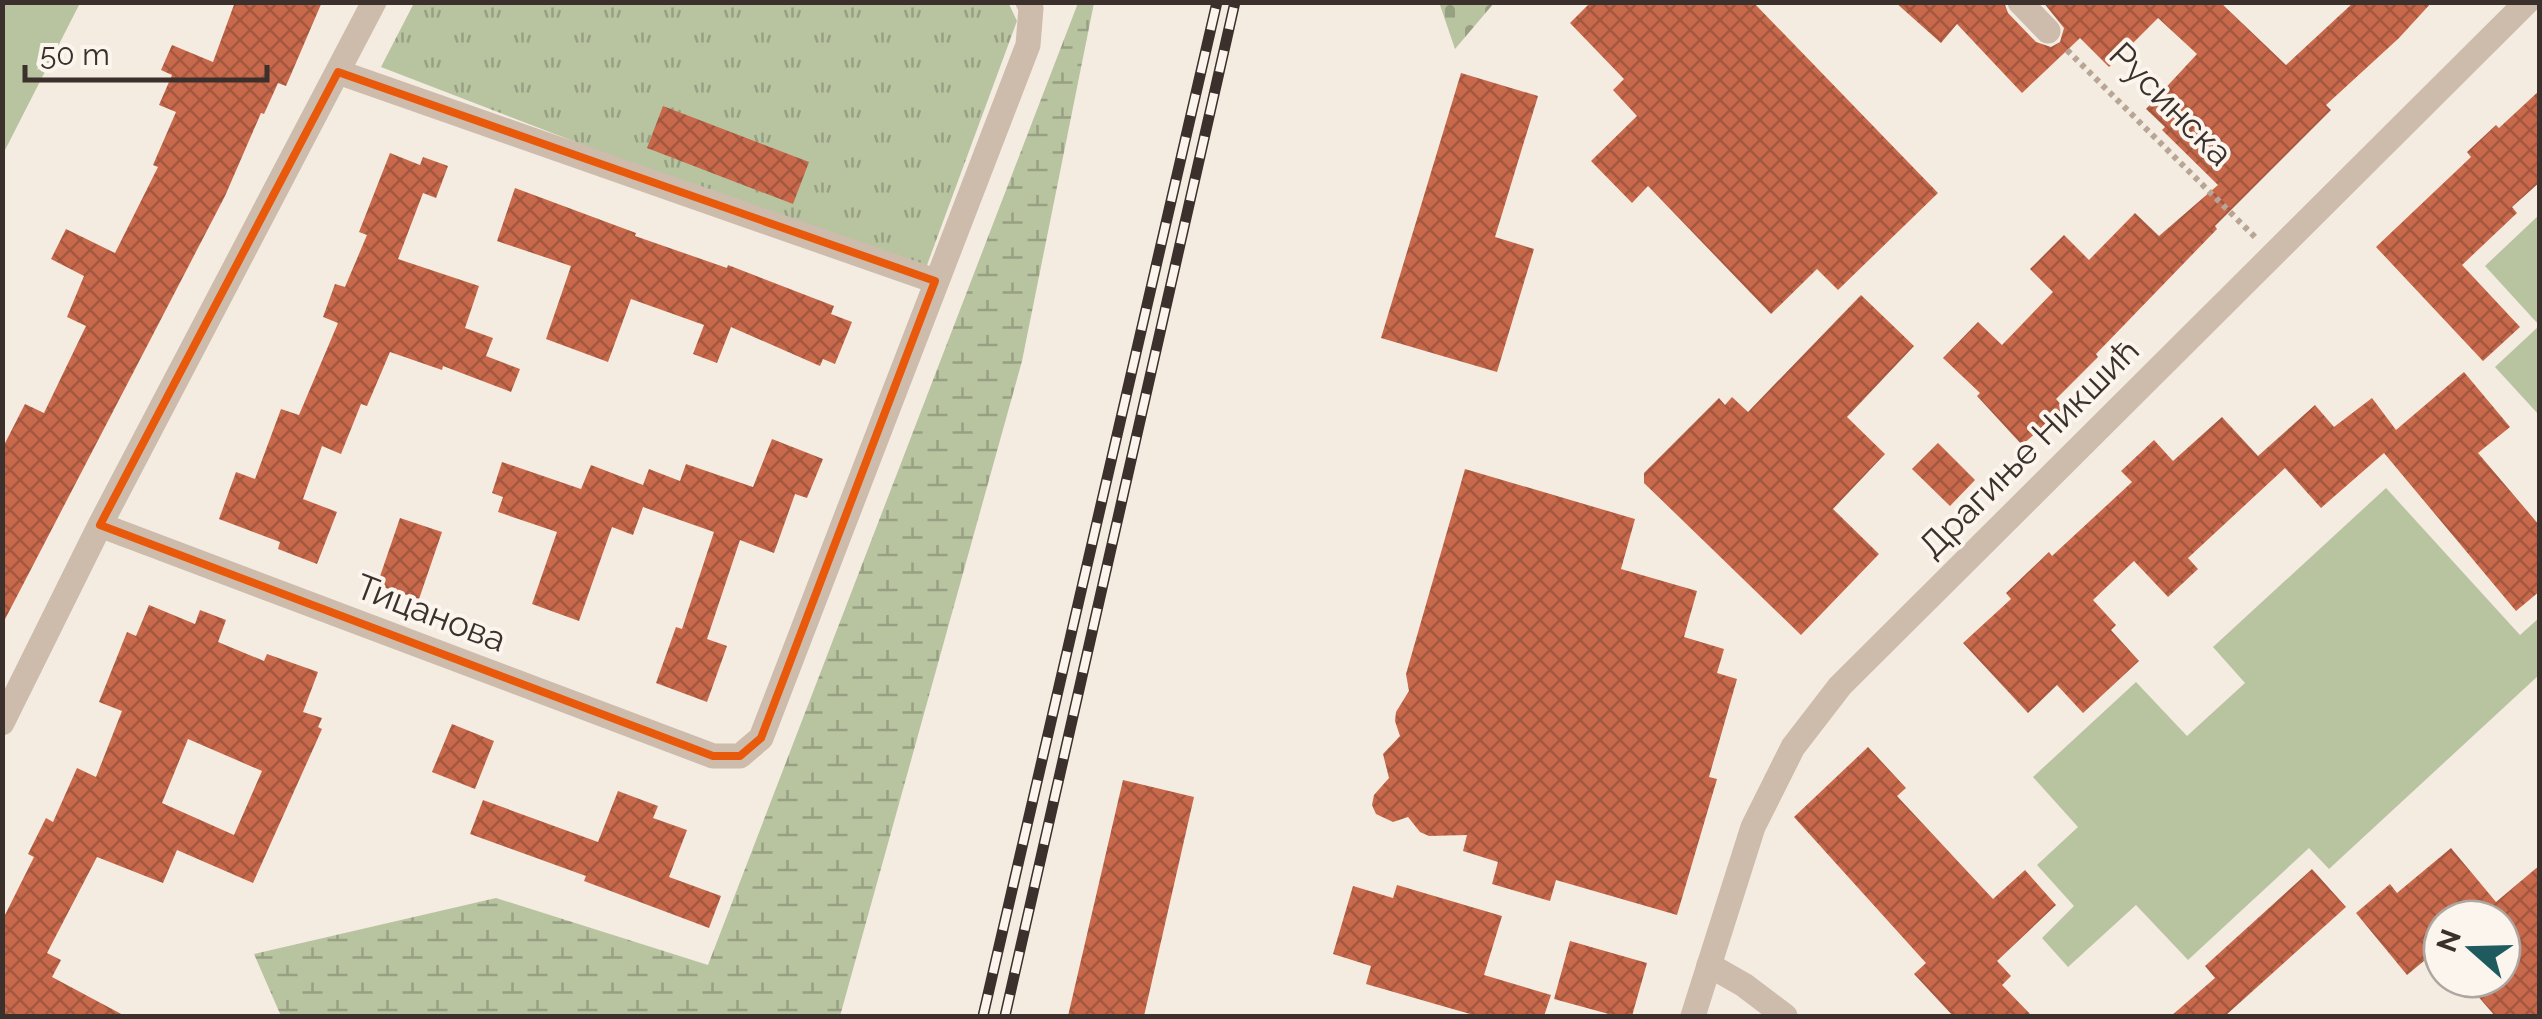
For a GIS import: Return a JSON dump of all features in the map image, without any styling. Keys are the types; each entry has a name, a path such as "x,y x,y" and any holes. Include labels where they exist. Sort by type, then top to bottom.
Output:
{"street":[{"path":"2,723 100,525 374,2"},
{"path":"2020,2 2048,31"},
{"name":"Драгиње Никшић","path":"1693,1016 1753,828 1793,747 1840,686 2527,2"},
{"path":"338,72 935,281 1028,45 1029,5"},
{"name":"Тицанова","path":"100,525 712,756 740,756 761,738 935,281"},
{"path":"1709,965 1785,1016"}],"path":[{"name":"Русинска","path":"2048,31 2273,255"}],"highlighted area":[{"path":"338,72 935,281 761,738 740,756 713,756 100,525"}],"green space":[{"path":"1008,2 1017,21 923,276 381,67 414,3"},
{"path":"1439,2 1494,2 1494,3 1455,49"},
{"path":"2,3 80,3 3,154"},
{"path":"1078,3 1094,3 1022,361 840,1016 281,1016 254,954 496,898 708,965"},
{"path":"2539,215 2539,325 2485,266"},
{"path":"2539,326 2539,415 2495,367"},
{"path":"2386,488 2520,635 2539,618 2539,675 2329,869 2309,848 2188,960 2136,905 2068,967 2042,938 2074,906 2037,865 2078,827 2033,777 2136,682 2187,736 2245,683 2213,647"}],"building":[{"path":"235,2 322,2 286,86 278,83 264,114 261,113 225,196 2,625 2,449 25,404 44,413 86,326 67,317 84,276 51,259 66,229 115,253 158,167 153,165 176,112 159,105 172,75 161,70 172,45 213,62"},
{"path":"1591,2 1753,2 1938,193 1838,290 1817,269 1771,314 1648,186 1632,203 1591,161 1637,116 1613,90 1624,79 1570,23"},
{"path":"1895,2 2004,2 2008,13 2036,42 2051,47 2060,42 2064,28 2043,2 2220,2 2286,65 2354,2 2432,2 2326,105 2331,110 2215,226 2217,229 2096,354 2098,357 2056,399 2064,408 2022,445 1977,396 1980,393 1943,358 1978,322 2002,345 2053,292 2030,269 2064,235 2089,260 2135,213 2159,236 2218,185 2146,109 2197,54 2158,18 2109,67 2080,38 2022,93 1957,24 1941,43"},
{"path":"1461,73 1538,96 1495,237 1534,249 1497,372 1381,338"},
{"path":"2540,90 2540,182 2512,207 2517,213 2462,265 2520,327 2483,361 2376,247 2471,157 2467,152"},
{"path":"663,106 809,162 793,204 647,148"},
{"path":"390,153 420,165 423,157 448,166 436,198 423,193 398,259 479,286 465,328 493,338 486,356 520,369 511,392 443,366 442,370 390,352 367,406 361,404 341,454 322,446 303,499 337,512 317,564 278,549 280,542 219,519 236,472 255,479 281,409 299,415 338,323 323,317 335,284 345,287 367,235 359,232"},
{"path":"515,188 636,233 635,236 727,268 728,265 834,306 831,314 852,322 835,364 823,359 820,366 731,327 717,363 693,354 704,325 631,299 608,362 546,339 571,266 497,241"},
{"path":"1861,295 1914,346 1847,417 1885,454 1833,509 1879,554 1801,635 1644,483 1644,473 1719,398 1725,405 1732,397 1748,412"},
{"path":"2464,372 2510,427 2478,453 2540,526 2540,591 2516,611 2384,453 2321,508 2285,468 2188,558 2198,569 2168,597 2134,561 2093,600 2116,625 2111,630 2139,661 2083,713 2057,685 2028,713 1963,643 2011,599 2006,593 2049,552 2052,556 2132,482 2121,471 2154,440 2173,461 2222,417 2258,456 2315,405 2334,427 2372,398 2396,430"},
{"path":"772,439 823,459 807,498 795,494 774,553 740,540 707,639 727,646 707,702 656,683 676,627 682,629 714,532 643,507 633,535 612,527 579,621 532,604 557,532 498,512 503,497 492,493 502,462 581,489 591,465 643,485 649,469 680,481 686,464 753,487"},
{"path":"1938,443 1975,480 1950,506 1912,469"},
{"path":"1465,469 1635,519 1621,569 1697,591 1684,637 1724,649 1717,673 1737,679 1709,777 1717,779 1677,915 1556,880 1550,901 1492,884 1498,862 1463,851 1467,835 1429,836 1420,832 1408,817 1393,822 1376,814 1372,805 1374,795 1389,778 1383,754 1400,736 1396,712 1409,691 1406,674"},
{"path":"400,518 442,532 419,599 377,585"},
{"path":"149,605 195,624 200,610 226,620 218,642 264,661 267,654 318,672 303,712 322,718 318,727 322,729 253,883 177,850 163,883 97,857 47,953 61,960 52,977 125,1016 2,1016 2,921 34,857 28,854 46,818 53,822 77,768 96,777 122,711 99,702 127,632 136,636","holes":["188,739 262,771 234,835 162,803"]},
{"path":"452,724 494,741 475,789 432,772"},
{"path":"1868,747 1906,788 1897,796 1993,899 2025,870 2056,905 1997,961 2011,976 2002,985 2032,1016 1953,1016 1914,974 1926,963 1794,817"},
{"path":"1123,780 1194,797 1144,1016 1068,1016"},
{"path":"618,791 658,806 653,818 687,830 669,877 721,896 709,928 584,881 586,876 470,834 483,800 598,842"},
{"path":"2451,848 2494,899 2422,899 2422,963 2407,975 2356,913 2390,884 2397,893"},
{"path":"2540,865 2540,1016 2495,1016 2480,999 2522,999 2522,899 2500,899"},
{"path":"2312,869 2346,907 2225,1016 2171,1016 2215,978 2205,966"},
{"path":"1397,885 1502,916 1484,975 1551,995 1544,1016 1477,1016 1366,984 1371,966 1333,954 1353,886 1393,898"},
{"path":"1570,941 1647,963 1632,1016 1616,1016 1554,999"}],"railway":[{"path":"983,1016 1217,2"},
{"path":"1005,1016 1235,2"}]}
